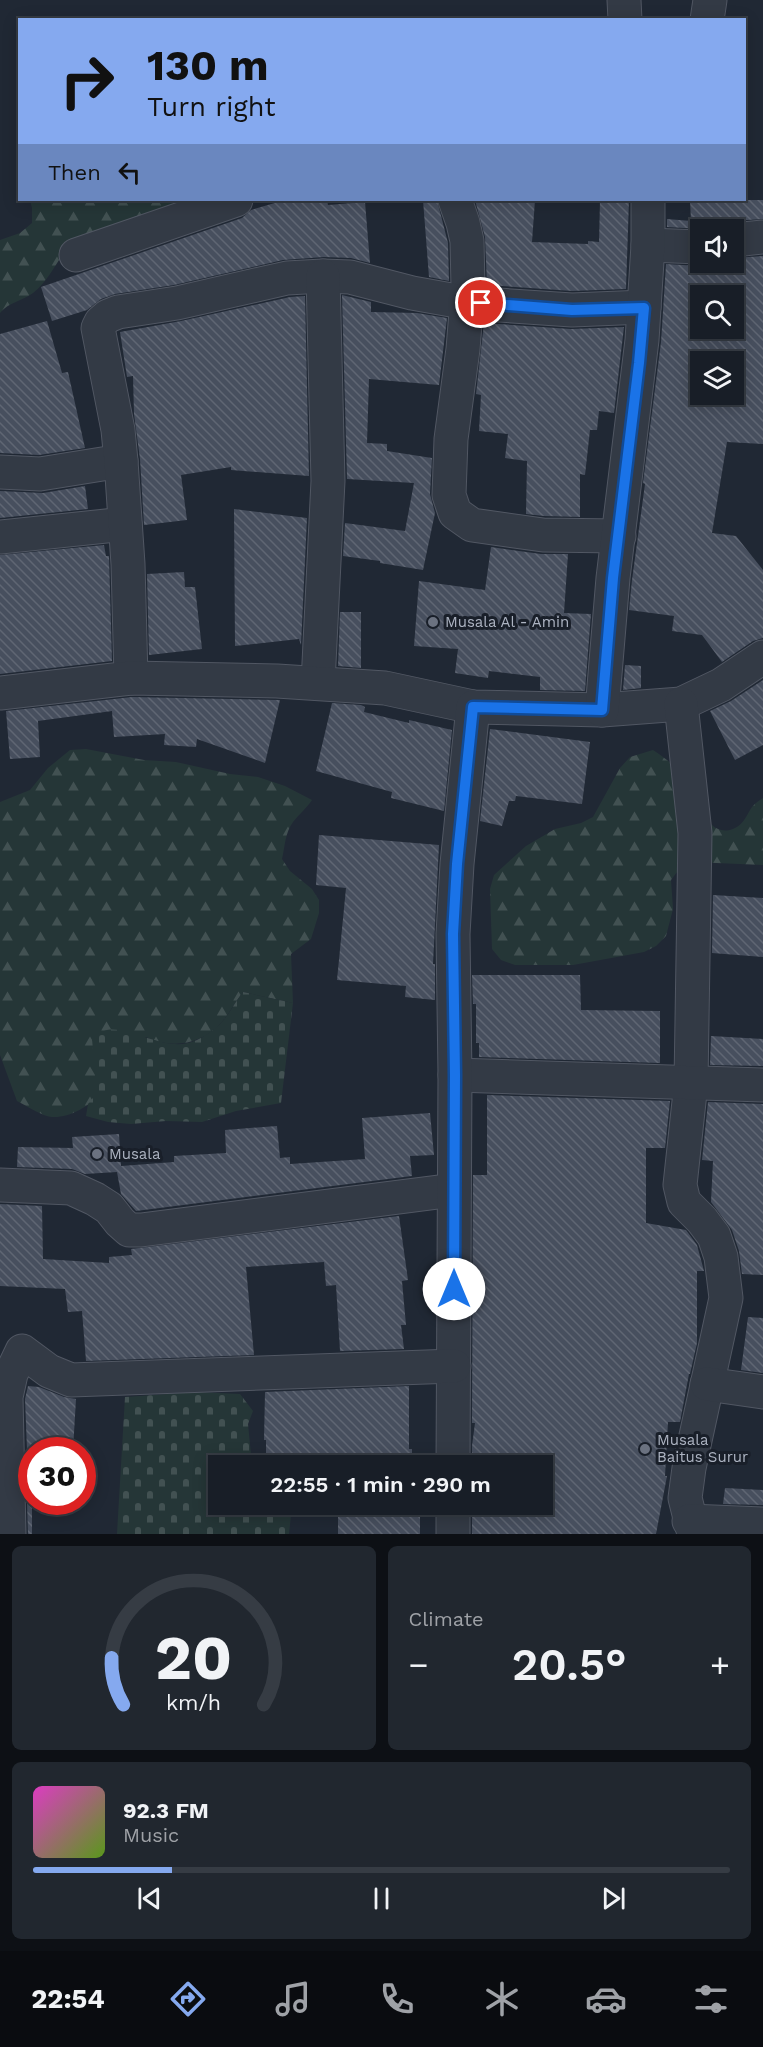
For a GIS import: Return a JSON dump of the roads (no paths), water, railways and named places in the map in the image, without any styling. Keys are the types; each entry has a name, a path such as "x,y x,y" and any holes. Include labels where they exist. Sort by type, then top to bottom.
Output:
{"street":[{"path":"624,0 625,18"},
{"path":"707,18 710,0"},
{"path":"76,255 233,201"},
{"path":"455,201 467,241 468,303 451,439 449,495 455,513 472,525 543,535 619,536"},
{"path":"602,710 613,578 642,340 648,245 648,201"},
{"path":"744,239 763,237"},
{"path":"648,245 690,247"},
{"path":"318,684 328,481 323,276"},
{"path":"131,678 121,461 118,430 98,336 101,322 118,312 177,303 287,278 323,276 350,277 412,293 468,303 572,310 644,308"},
{"path":"0,472 40,474 121,461"},
{"path":"0,537 125,524"},
{"path":"0,693 131,678 277,681 385,688 473,707 602,710 681,704 721,685 763,657"},
{"path":"681,704 695,833 691,1083 680,1185 684,1202 714,1236 721,1257 726,1298 688,1468 685,1498 692,1527 763,1524"},
{"path":"453,1455 455,1075 453,934 457,864 473,707"},
{"path":"455,1075 763,1085"},
{"path":"0,1185 71,1188 110,1208 129,1230 454,1190"},
{"path":"11,1348 49,1371 71,1380 454,1366"},
{"path":"9,1534 6,1397 11,1374 11,1348"},
{"path":"707,1384 763,1392"},
{"path":"453,1515 453,1534"}],"place":[{"name":"Musala Al - Amin","path":"433,622"},
{"name":"Musala","path":"97,1154"},
{"name":"Musala Baitus Surur","path":"645,1449"}]}
